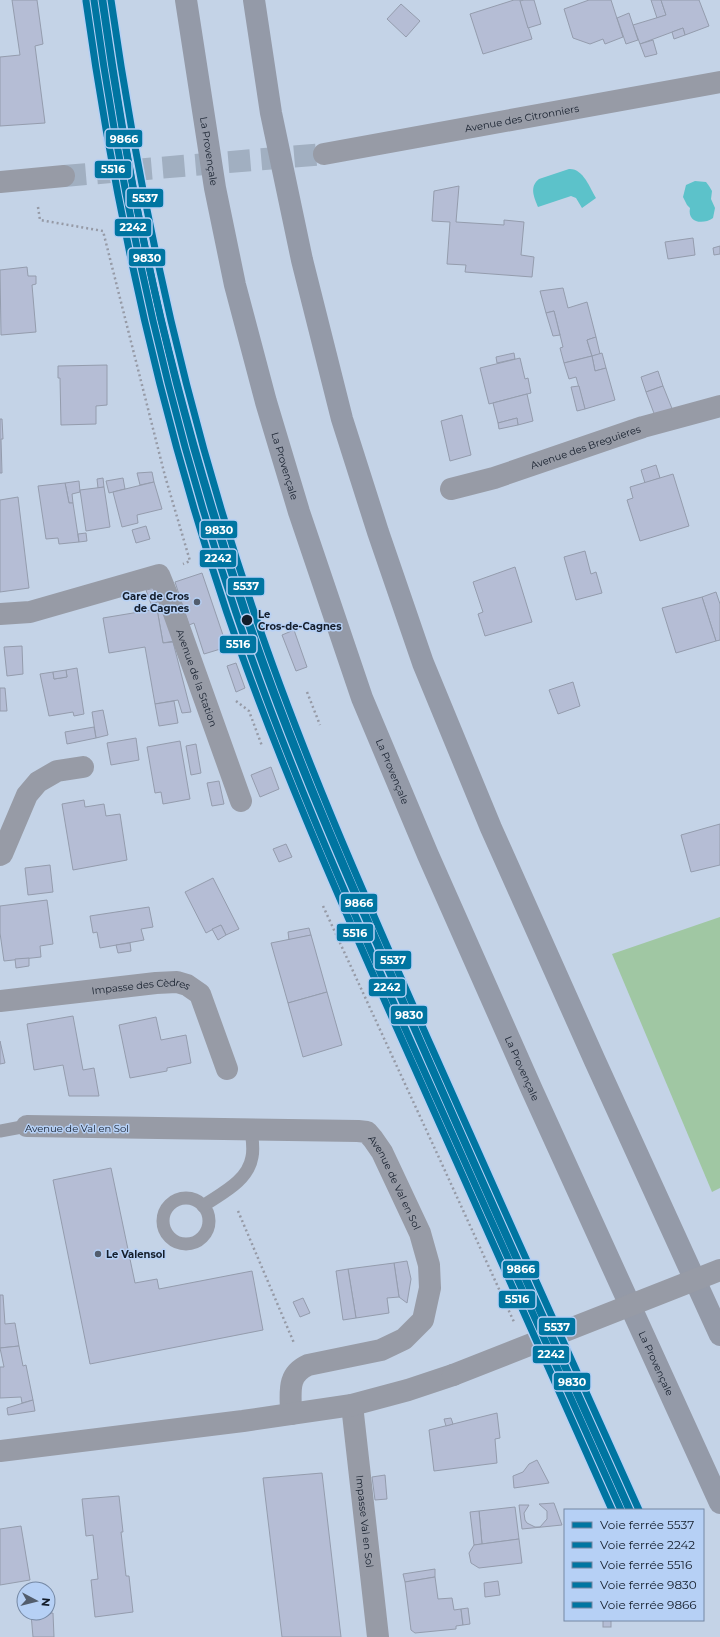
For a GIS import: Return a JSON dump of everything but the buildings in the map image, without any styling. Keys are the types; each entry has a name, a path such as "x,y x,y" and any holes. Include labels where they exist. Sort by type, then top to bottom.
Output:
{"highway":[{"name":"La Provençale","path":"186,0 215,188 235,285 266,402 299,512 362,698 529,1083 720,1503"},
{"path":"254,0 272,113 302,260 338,404 378,532 423,663 491,828 720,1335"}],"street":[{"name":"Avenue des Citronniers","path":"324,154 720,82"},
{"path":"0,182 64,176"},
{"name":"Avenue des Breguieres","path":"451,489 494,478 643,426 720,406"},
{"path":"0,614 30,612 159,575"},
{"name":"Avenue de la Station","path":"159,575 241,801"},
{"path":"0,855 2,854 27,795 38,782 57,771 83,767"},
{"name":"Impasse des Cèdres","path":"0,1001 156,983 177,982 187,985 200,994 227,1069"},
{"name":"Avenue de Val en Sol","path":"27,1126 367,1132 382,1152 420,1233 429,1265 430,1288 423,1320 404,1339 381,1350 300,1368"},
{"path":"0,1451 352,1405 408,1390 453,1374 720,1270"},
{"path":"291,1414 291,1382 294,1374 300,1368"},
{"name":"Impasse Val en Sol","path":"352,1405 378,1637"}],"lane":[{"name":"Avenue de Val en Sol","path":"0,1131 27,1126"},
{"path":"203,1206 240,1180 250,1165 253,1156 251,1129"}],"path":[{"path":"33,178 40,220 103,231 165,476 190,561 159,575"},
{"path":"307,692 320,725"},
{"path":"235,701 249,711 262,746"},
{"path":"323,906 514,1323"},
{"path":"229,1189 297,1350 300,1368"}],"shaded area":[{"path":"569,169 578,172 586,179 596,198 582,208 576,198 571,196 538,207 533,192 536,182 539,179"},
{"path":"695,181 706,182 712,191 711,199 715,208 713,218 705,222 693,220 690,213 690,208 683,197 686,185"},
{"path":"720,917 720,1188 712,1192 612,954"}],"tunnel":[{"path":"64,176 324,154"}],"rail line":[{"name":"2242","path":"94,0 119,155 150,310 189,462 236,613 254,665 273,717 358,923 621,1509"},
{"name":"9866","path":"102,0 127,155 158,309 197,461 244,611 262,663 302,767 366,920 628,1507"},
{"name":"5537","path":"111,0 136,156 168,309 207,461 254,612 273,667 315,777 360,885 639,1509"},
{"name":"5516","path":"86,1 111,156 142,310 181,463 227,613 285,769 328,872 612,1509"},
{"name":"9830","path":"103,1 131,174 163,328 201,472 263,662 300,758 379,947 630,1509"}],"place":[{"name":"Gare de Cros de Cagnes","path":"197,602"},
{"name":"Le Cros-de-Cagnes","path":"247,620"},
{"name":"Le Valensol","path":"98,1254"}]}
